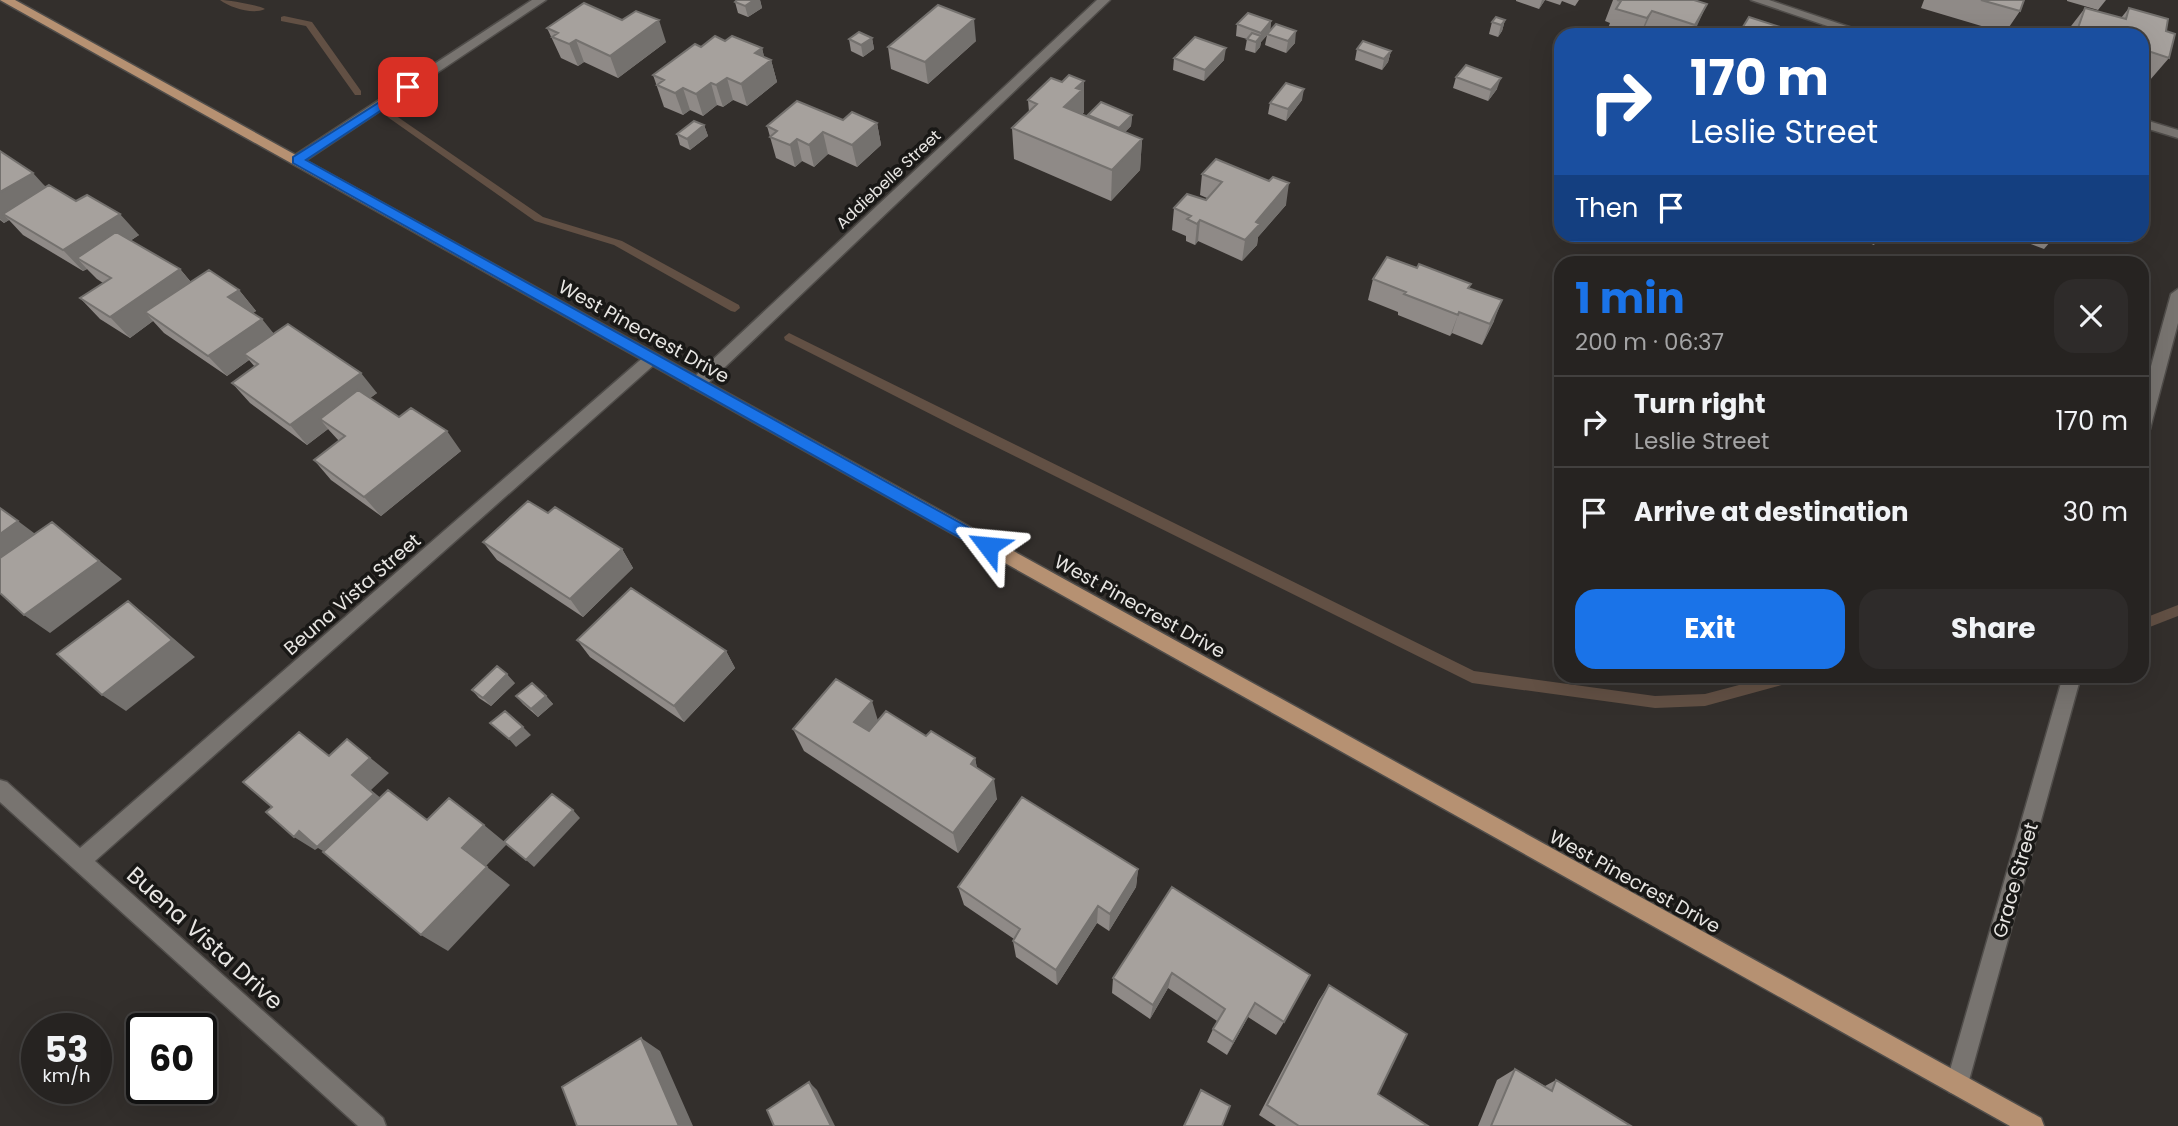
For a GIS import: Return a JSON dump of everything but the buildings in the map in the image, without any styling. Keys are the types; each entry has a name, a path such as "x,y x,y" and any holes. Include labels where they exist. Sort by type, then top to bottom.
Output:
{"main road":[{"name":"West Pinecrest Drive","path":"6,0 2033,1126"}],"street":[{"path":"297,160 540,0"},
{"name":"Addiebelle Street","path":"697,384 1104,0"},
{"path":"1758,0 1845,28"},
{"path":"2149,125 2178,134"},
{"path":"2149,408 2174,333 2178,294"},
{"name":"Beuna Vista Street","path":"80,861 651,359"},
{"name":"Grace Street","path":"1957,1084 2070,683"},
{"name":"Buena Vista Drive","path":"0,789 374,1126"}],"waterway":[{"path":"224,0 236,6 261,9"},
{"path":"284,19 309,24 358,93"},
{"path":"392,116 539,219 618,243 735,308"},
{"path":"789,337 1472,677 1655,702 1705,700 1767,683"},
{"path":"2149,622 2178,610"}],"route":[{"path":"408,87 297,160 988,546"}]}
